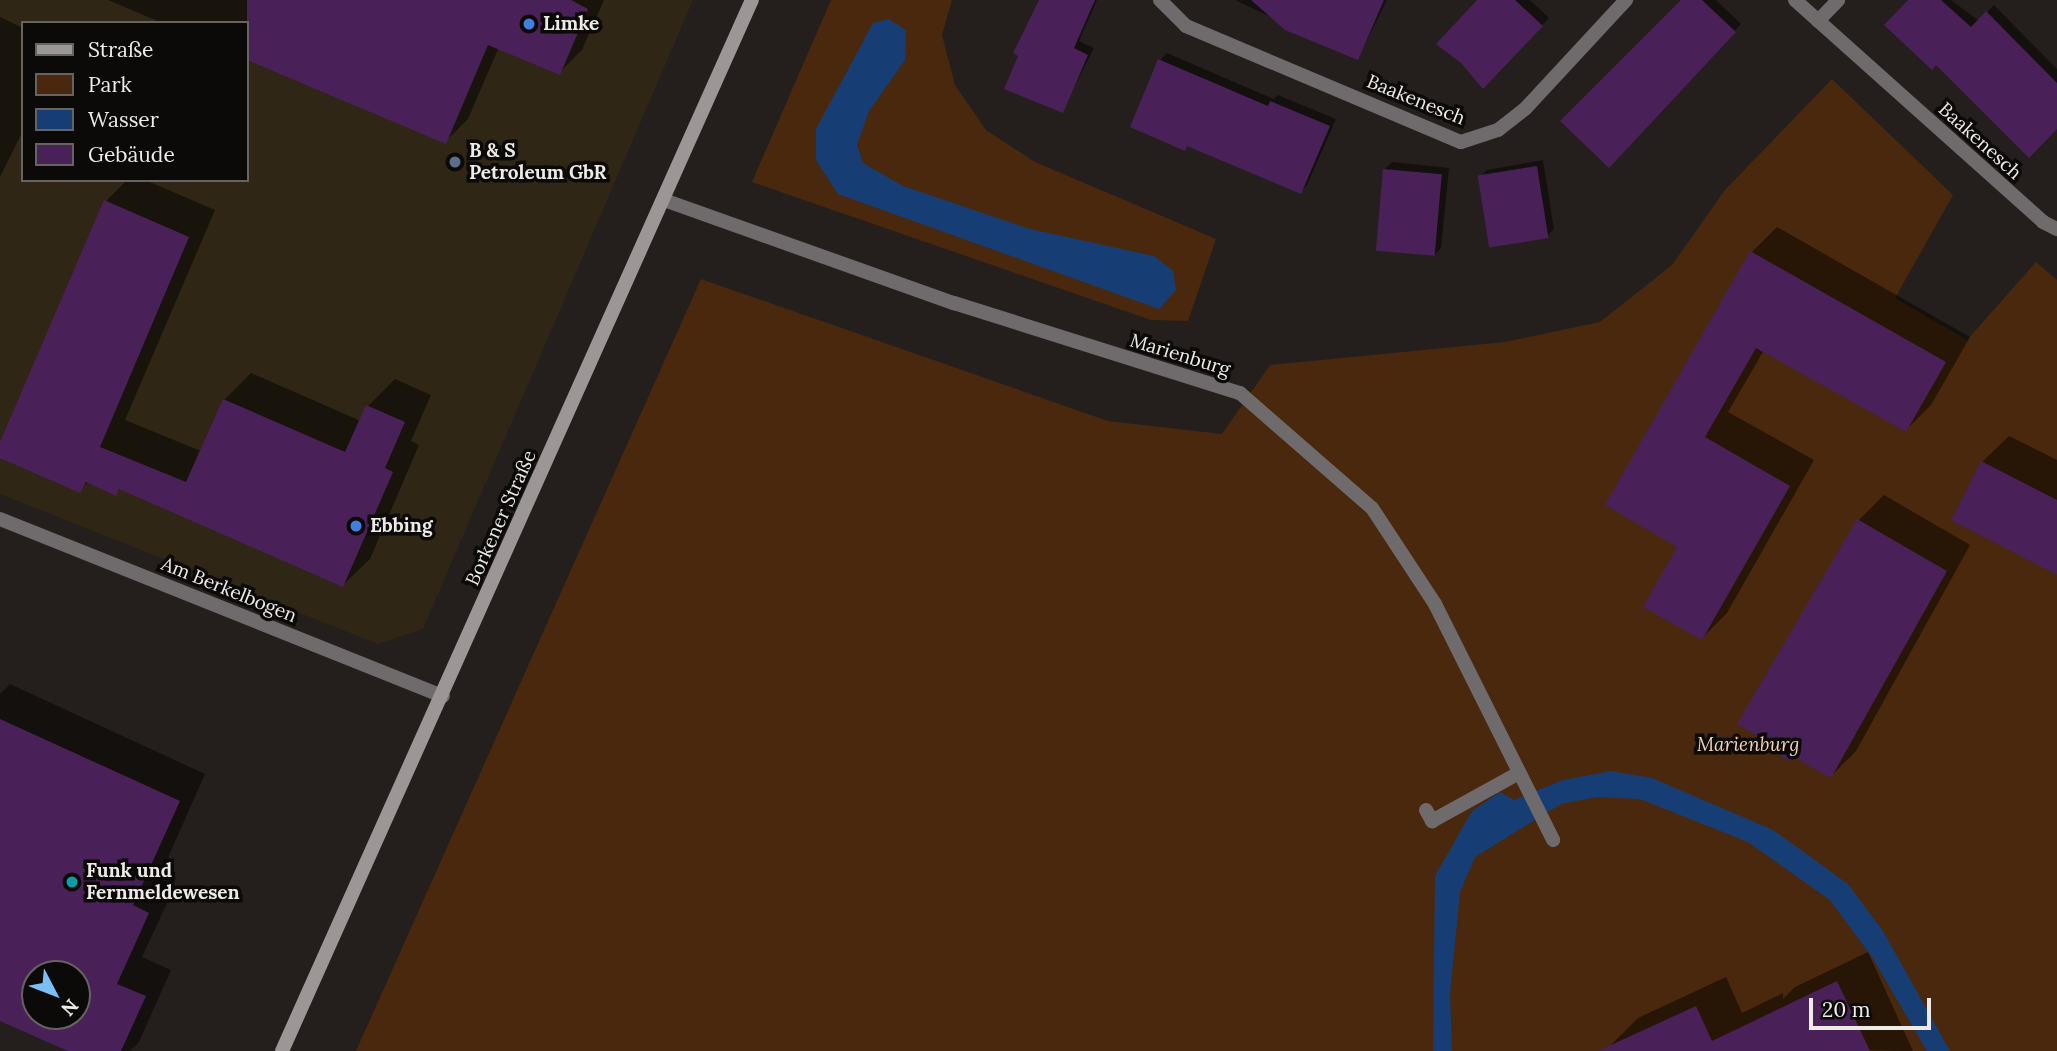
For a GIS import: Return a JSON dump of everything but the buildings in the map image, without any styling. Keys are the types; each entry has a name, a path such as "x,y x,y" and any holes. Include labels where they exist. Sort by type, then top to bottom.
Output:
{"street":[{"name":"Borkener Straße","path":"282,1051 752,0"},
{"name":"Baakenesch","path":"1160,0 1186,26 1461,142 1498,130 1525,109 1626,0"},
{"name":"Baakenesch","path":"1796,0 2043,222 2057,229"},
{"path":"1818,21 1838,0"},
{"name":"Marienburg","path":"664,200 954,303 1240,393 1372,508 1435,604 1553,840"},
{"name":"Am Berkelbogen","path":"0,519 443,696"},
{"path":"1426,810 1432,821 1520,773"}],"shaded area":[{"path":"0,0 693,0 423,629 378,644 0,494"}],"green space":[{"path":"831,0 952,0 942,35 955,85 986,130 1035,162 1216,239 1188,321 1151,320 752,182"},
{"path":"1832,79 1953,195 1895,298 1967,340 2036,262 2057,280 2057,1051 356,1051 701,279 1108,421 1222,434 1270,365 1505,342 1600,322 1672,265 1725,190"}],"water":[{"path":"889,19 906,30 905,60 869,111 857,145 863,163 903,186 1030,229 1154,256 1173,271 1176,290 1159,309 838,194 816,160 816,129 873,23"},
{"path":"1611,771 1652,778 1773,830 1848,884 1883,931 1950,1051 1927,1051 1872,957 1830,900 1748,842 1640,799 1597,797 1561,804 1475,857 1460,892 1450,994 1452,1051 1433,1051 1435,876 1472,811 1500,792 1514,800 1563,780"}],"place":[{"name":"Limke","path":"529,24"},
{"name":"B & S Petroleum GbR","path":"455,162"},
{"name":"Ebbing","path":"356,526"},
{"name":"Funk und Fernmeldewesen","path":"72,882"}]}
